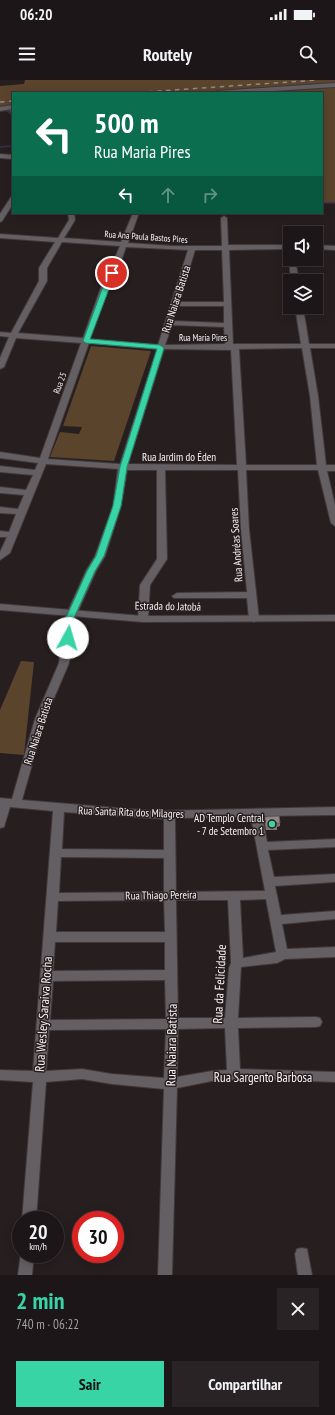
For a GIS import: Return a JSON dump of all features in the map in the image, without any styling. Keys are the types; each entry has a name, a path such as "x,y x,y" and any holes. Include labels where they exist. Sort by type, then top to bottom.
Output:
{"street":[{"path":"232,92 335,85"},
{"path":"0,109 12,107"},
{"path":"0,156 12,157"},
{"path":"0,220 12,200"},
{"path":"0,367 28,305 44,281 44,268 46,262 72,220 72,214"},
{"name":"Rua 25","path":"0,557 5,553 36,473 43,461 108,279 115,267 136,214"},
{"path":"224,218 228,325 232,348"},
{"name":"Rua Ana Paula Bastos Pires","path":"0,236 192,249 283,247"},
{"path":"323,248 335,248"},
{"name":"Rua Naiara Batista","path":"0,824 40,719 64,664 69,620 103,548 119,500 124,467 192,249"},
{"path":"175,304 227,304"},
{"path":"301,314 307,347 322,468 331,487 335,523"},
{"path":"168,324 228,325"},
{"name":"Rua Maria Pires","path":"0,334 160,348 335,346"},
{"name":"Rua Andréas Soares","path":"232,348 243,468 245,529 254,620"},
{"name":"Rua Jardim do Éden","path":"0,455 43,461 124,467 335,468"},
{"path":"143,619 145,585 162,559 161,468"},
{"path":"0,470 36,473"},
{"path":"0,490 29,493"},
{"path":"0,510 21,512"},
{"path":"0,534 12,535"},
{"path":"176,596 252,595"},
{"name":"Estrada do Jatobá","path":"0,607 143,619 254,620 335,618"},
{"name":"Rua Santa Rita dos Milagres","path":"7,803 127,814 169,815 335,811"},
{"name":"Rua Wesley Saraiva Rocha","path":"30,1211 38,1077 59,808"},
{"path":"256,813 282,954"},
{"name":"Rua Naiara Batista","path":"165,1275 172,1024 169,815"},
{"path":"261,846 335,843"},
{"path":"55,853 170,854"},
{"path":"268,882 335,878"},
{"name":"Rua da Felicidade","path":"234,895 237,963 234,968 231,1022 234,1075"},
{"name":"Rua Thiago Pereira","path":"52,897 271,895"},
{"path":"276,920 335,915"},
{"path":"49,937 170,937"},
{"path":"237,963 277,958 282,954 335,952"},
{"path":"46,976 171,975"},
{"path":"42,1025 316,1022"},
{"name":"Rua Sargento Barbosa","path":"0,1075 38,1077 82,1074 112,1079 171,1084 212,1076 256,1074 335,1077"},
{"path":"302,1254 305,1275"},
{"path":"25,1275 26,1263"}],"shaded area":[{"path":"25,80 335,80 335,203 323,203 323,92 12,92 12,115 0,106 0,86 24,84"},
{"path":"91,346 151,351 114,461 50,457 60,432 79,434 82,427 63,426"},
{"path":"21,661 34,662 24,755 0,753 0,710"}],"building":[{"path":"279,816 280,823 276,823 277,826 266,827 265,817"}],"waterway":[{"path":"6,108 12,115"},
{"path":"0,147 12,146"},
{"path":"323,203 335,203"}],"railway":[{"path":"144,92 318,80"},
{"path":"0,102 12,101"}],"place":[{"name":"AD Templo Central - 7 de Setembro 1","path":"272,824"}],"route":[{"path":"68,638 69,620 91,571 100,556 112,516 119,500 124,467 160,348 86,341 108,279 112,273"}]}
